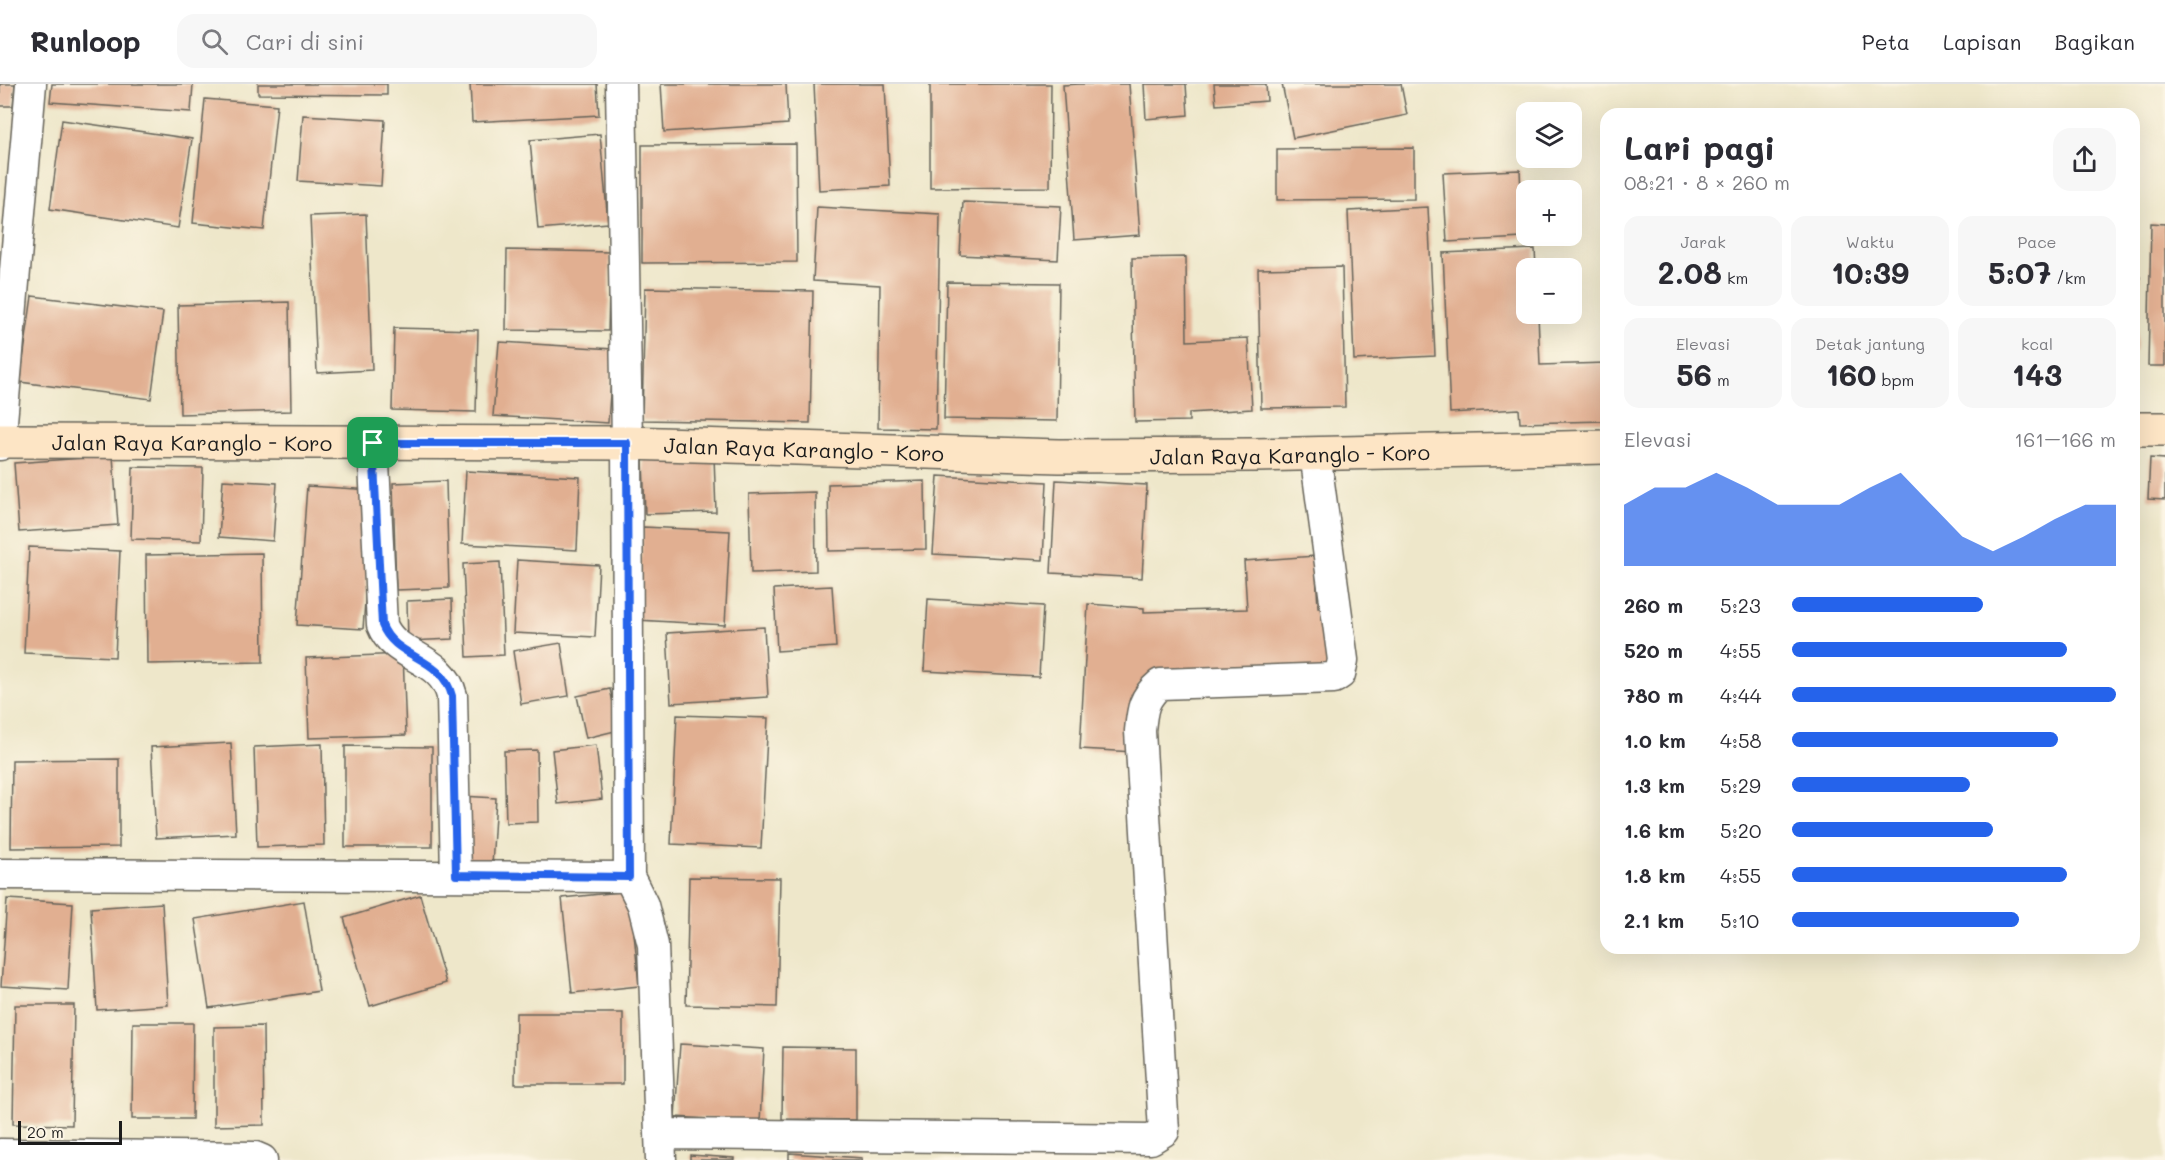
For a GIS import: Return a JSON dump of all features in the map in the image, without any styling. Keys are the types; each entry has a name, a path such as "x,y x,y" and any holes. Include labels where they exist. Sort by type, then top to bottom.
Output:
{"street":[{"path":"0,442 31,84"},
{"path":"621,84 627,443 629,877 643,904 653,945 661,1147 1151,1139 1164,1131 1140,731 1142,710 1147,695 1160,684 1334,678 1340,674 1343,660 1315,453"},
{"path":"2140,429 2165,429"},
{"name":"Jalan Raya Karanglo - Koro","path":"0,442 627,443 1059,456 1600,447"},
{"path":"373,443 382,625 388,636 399,646 442,673 452,696 456,875"},
{"path":"0,874 629,877"},
{"path":"0,1154 255,1156 261,1160"}],"building":[{"path":"0,84 15,84 13,106 0,106"},
{"path":"52,84 193,84 191,112 50,102"},
{"path":"258,84 387,84 387,95 258,94"},
{"path":"470,84 597,84 599,115 472,122"},
{"path":"661,84 786,84 788,124 664,132"},
{"path":"814,84 885,84 890,186 819,190"},
{"path":"930,84 1051,84 1050,187 930,188"},
{"path":"1129,84 1140,235 1074,240 1063,85"},
{"path":"1144,84 1186,84 1188,115 1146,119"},
{"path":"1214,84 1266,84 1267,101 1216,105"},
{"path":"1282,84 1401,84 1407,115 1293,138"},
{"path":"205,99 277,105 264,230 193,223"},
{"path":"303,115 385,120 381,186 298,181"},
{"path":"62,120 192,139 178,228 50,209"},
{"path":"600,134 608,223 538,229 530,140"},
{"path":"796,144 797,262 642,263 642,145"},
{"path":"1414,148 1414,199 1277,200 1277,149"},
{"path":"1520,170 1520,180 1516,180 1516,238 1447,242 1443,173"},
{"path":"963,202 1061,206 1058,260 960,255"},
{"path":"817,207 940,214 936,429 878,428 880,285 813,281"},
{"path":"1428,207 1435,356 1354,360 1348,211"},
{"path":"366,214 372,370 317,373 310,216"},
{"path":"2151,223 2165,224 2165,366 2148,366"},
{"path":"1535,249 1535,258 1516,258 1516,324 1538,324 1540,365 1600,363 1600,421 1520,423 1519,409 1450,413 1443,253"},
{"path":"507,250 610,252 608,331 506,330"},
{"path":"1186,257 1187,341 1248,338 1252,409 1189,413 1189,421 1135,422 1132,258"},
{"path":"1342,267 1345,407 1261,408 1258,269"},
{"path":"947,282 1059,283 1057,421 944,419"},
{"path":"645,288 813,291 810,423 642,420"},
{"path":"32,296 163,312 151,399 20,382"},
{"path":"289,302 291,411 180,414 178,305"},
{"path":"394,328 478,330 476,412 392,410"},
{"path":"499,342 613,349 608,423 493,416"},
{"path":"113,456 118,525 19,532 14,463"},
{"path":"714,456 716,512 645,514 643,459"},
{"path":"2150,458 2165,459 2165,500 2148,499"},
{"path":"133,467 203,468 201,541 131,539"},
{"path":"466,471 580,477 577,550 462,544"},
{"path":"938,476 1047,482 1043,560 933,554"},
{"path":"223,480 277,483 273,541 219,537"},
{"path":"1056,480 1147,485 1142,578 1051,573"},
{"path":"446,481 449,588 396,590 393,483"},
{"path":"925,481 926,549 829,551 828,484"},
{"path":"307,486 373,490 363,629 297,625"},
{"path":"815,492 816,571 751,573 749,494"},
{"path":"643,527 730,531 725,625 637,620"},
{"path":"29,547 120,551 115,657 24,653"},
{"path":"262,553 263,662 147,664 146,555"},
{"path":"1315,556 1318,607 1327,607 1329,678 1139,684 1135,752 1080,749 1088,604 1144,608 1144,612 1247,609 1244,561"},
{"path":"517,560 599,565 595,637 513,633"},
{"path":"500,562 504,655 467,657 463,564"},
{"path":"832,586 836,647 777,651 774,589"},
{"path":"452,599 453,639 408,641 407,601"},
{"path":"928,599 1043,606 1039,677 924,671"},
{"path":"764,627 768,697 671,703 667,633"},
{"path":"561,643 569,696 521,704 513,651"},
{"path":"403,654 406,735 309,738 306,658"},
{"path":"610,689 619,730 586,738 577,696"},
{"path":"677,715 768,718 761,848 671,844"},
{"path":"231,743 236,834 156,838 151,747"},
{"path":"322,744 324,845 257,847 254,747"},
{"path":"596,745 602,799 558,804 552,750"},
{"path":"345,746 432,747 432,847 345,847"},
{"path":"537,750 538,822 506,823 504,751"},
{"path":"119,759 119,847 11,848 12,760"},
{"path":"462,796 496,798 492,866 458,865"},
{"path":"689,877 780,878 777,1007 686,1005"},
{"path":"630,891 639,986 572,993 562,898"},
{"path":"420,895 446,983 370,1006 344,918"},
{"path":"7,899 73,903 68,990 1,986"},
{"path":"304,901 319,991 209,1008 195,919"},
{"path":"162,903 168,1005 97,1010 91,908"},
{"path":"15,1005 74,1005 72,1125 13,1124"},
{"path":"516,1013 623,1013 623,1084 515,1084"},
{"path":"133,1023 193,1023 192,1119 132,1119"},
{"path":"263,1026 264,1125 214,1126 214,1027"},
{"path":"680,1044 764,1049 760,1122 675,1117"},
{"path":"783,1047 856,1048 856,1120 782,1119"},
{"path":"789,1153 862,1158 862,1160 789,1160"},
{"path":"690,1155 734,1158 734,1160 690,1160"}],"route":[{"path":"373,443 627,443 629,877 456,875 452,696 448,682 442,673 399,646 388,636 382,625 373,443"}]}
